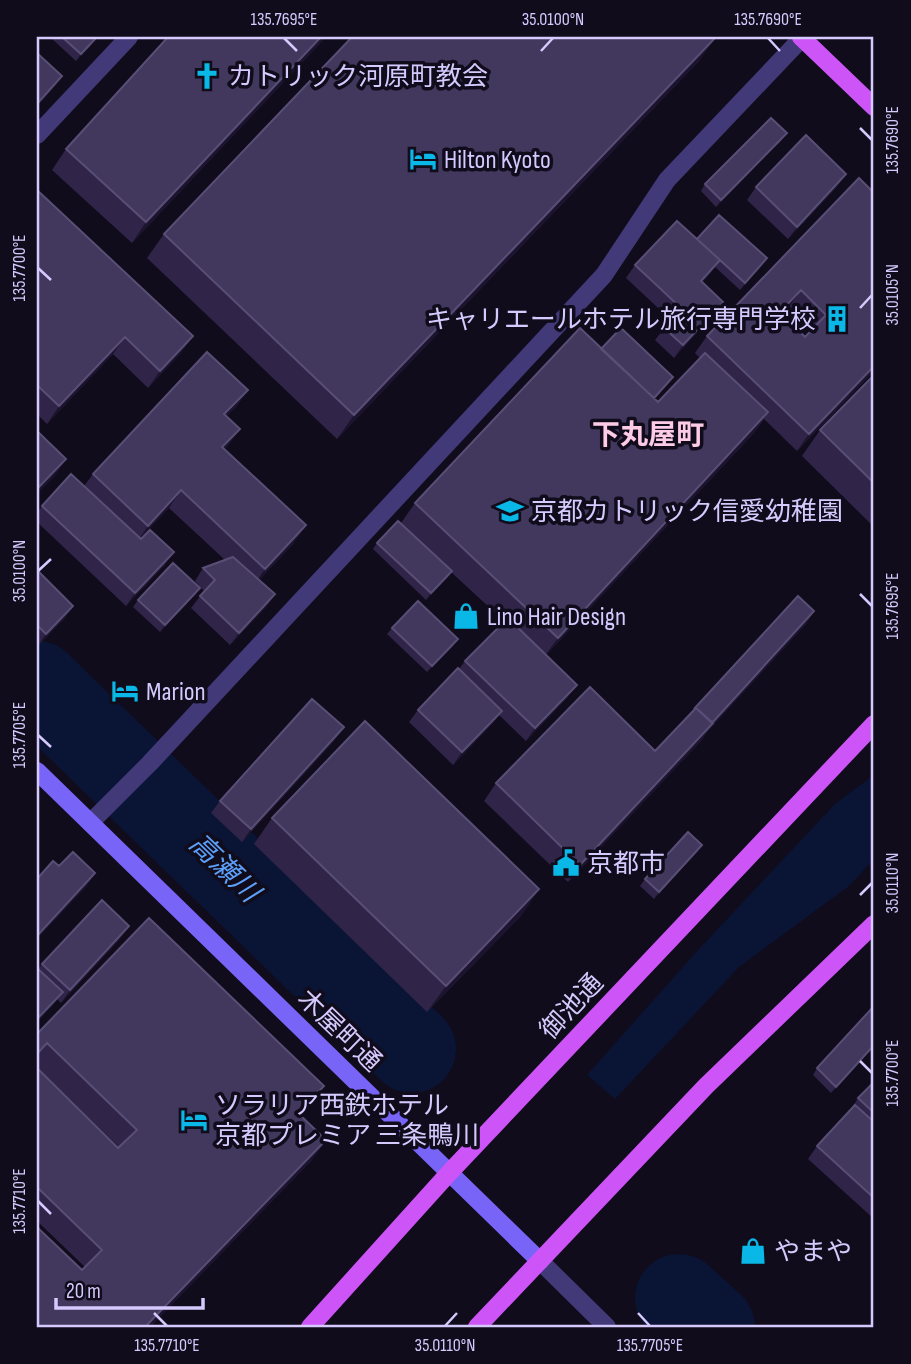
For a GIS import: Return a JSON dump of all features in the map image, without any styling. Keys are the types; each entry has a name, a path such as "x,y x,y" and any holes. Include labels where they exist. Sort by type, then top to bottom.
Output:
{"main road":[{"path":"801,37 874,107"},
{"name":"御池通","path":"310,1327 449,1173 874,724"},
{"path":"477,1327 706,1086 874,924"}],"street":[{"path":"37,135 129,37"},
{"path":"90,823 150,763 604,275 667,180 801,37"},
{"name":"木屋町通","path":"37,771 607,1327"}],"water":[{"path":"874,775 874,859 849,886 739,967 615,1099 587,1075 699,949 836,803"}],"building":[{"path":"62,37 97,37 81,54"},
{"path":"168,37 321,37 146,222 66,149"},
{"name":"Hilton Kyoto","path":"352,37 716,37 354,415 164,234"},
{"path":"37,53 62,76 37,104"},
{"path":"771,118 787,133 721,200 705,184"},
{"path":"806,135 846,174 797,227 756,187"},
{"name":"キャリエールホテル旅行専門学校","path":"859,178 874,193 874,366 809,434 707,336","holes":["801,290 826,315 805,337 780,312"]},
{"path":"37,190 193,336 160,371 125,337 59,406 37,385"},
{"path":"719,215 767,258 745,283 697,239"},
{"path":"677,221 720,260 701,281 723,302 683,345 664,328 681,308 635,265"},
{"path":"580,328 658,402 705,353 768,412 558,638 415,503"},
{"path":"621,328 673,377 654,398 601,349"},
{"path":"207,352 248,390 224,414 240,429 222,447 306,525 265,569 181,490 148,526 93,474"},
{"path":"874,375 874,483 820,430"},
{"path":"37,431 66,459 37,489"},
{"path":"71,474 141,539 150,530 174,552 135,593 42,506"},
{"path":"398,521 452,571 431,593 377,543"},
{"path":"233,557 275,594 239,633 200,596 215,580 203,568"},
{"path":"173,563 200,588 165,625 138,600"},
{"path":"37,570 73,606 46,634 37,625"},
{"path":"798,596 814,611 712,723 694,709"},
{"path":"418,601 458,639 432,666 392,628"},
{"path":"508,618 577,685 535,728 465,661"},
{"path":"458,668 502,711 462,752 418,710"},
{"path":"590,687 655,751 696,708 713,723 580,865 496,783"},
{"path":"312,699 344,727 251,829 220,801"},
{"path":"365,721 539,889 446,986 272,818"},
{"path":"688,832 702,845 659,892 645,879"},
{"path":"73,852 95,873 37,936 37,879 53,861 59,866"},
{"path":"102,900 129,926 70,990 42,964"},
{"name":"ソラリア西鉄ホテル 京都プレミア 三条鴨川","path":"149,918 324,1086 298,1113 326,1140 145,1327 37,1327 37,1227 82,1270 102,1250 37,1187 37,1068 118,1148 137,1130 47,1043 37,1054 37,1034"},
{"path":"37,968 63,992 37,1019"},
{"path":"874,1006 874,1045 836,1087 817,1068"},
{"path":"874,1082 874,1113 858,1098"},
{"path":"855,1105 874,1122 874,1198 817,1146"}],"waterway":[{"name":"高瀬川","path":"37,685 412,1049"},
{"name":"高瀬川","path":"679,1298 711,1327"}],"place":[{"name":"カトリック河原町教会","path":"207,76"},
{"name":"Hilton Kyoto","path":"423,159"},
{"name":"キャリエールホテル旅行専門学校","path":"837,319"},
{"name":"京都カトリック信愛幼稚園","path":"510,511"},
{"name":"Lino Hair Design","path":"466,616"},
{"name":"Marion","path":"125,691"},
{"name":"京都市","path":"566,863"},
{"name":"ソラリア西鉄ホテル 京都プレミア 三条鴨川","path":"194,1120"},
{"name":"やまや","path":"753,1251"}],"district":[{"name":"下丸屋町","path":"648,434"}]}
